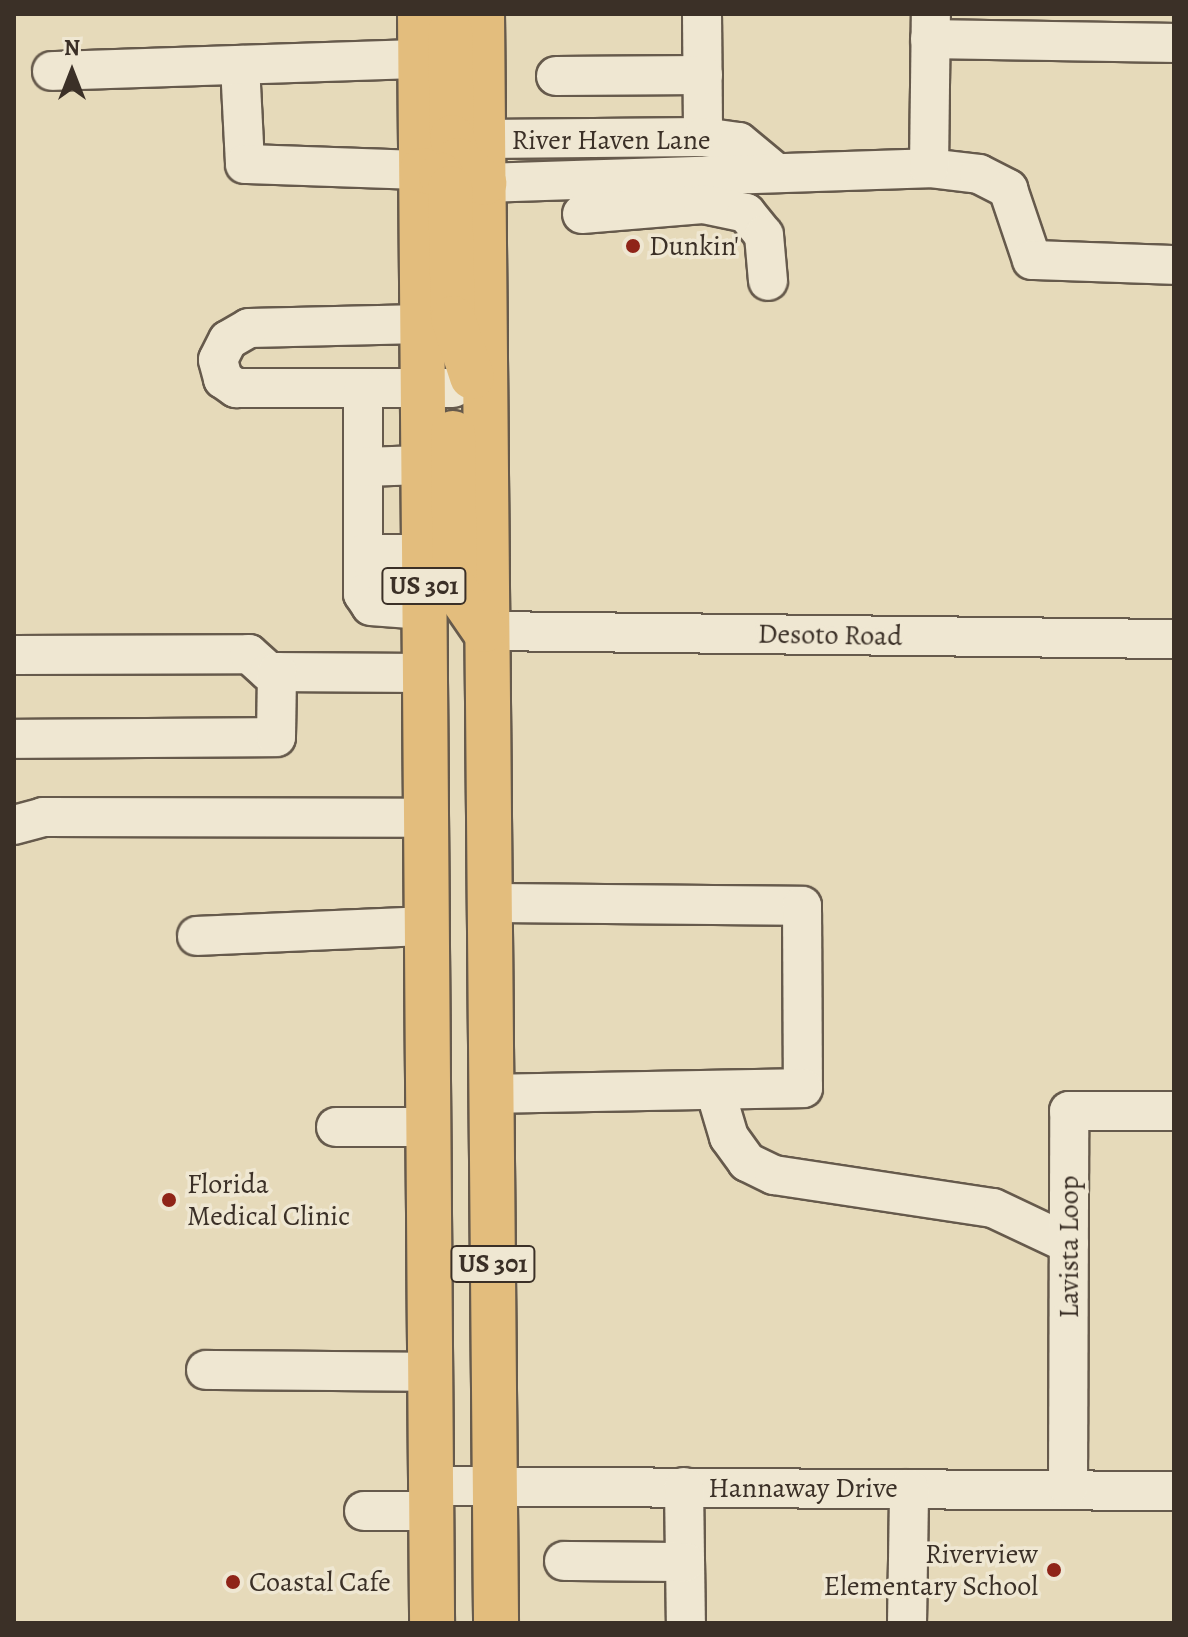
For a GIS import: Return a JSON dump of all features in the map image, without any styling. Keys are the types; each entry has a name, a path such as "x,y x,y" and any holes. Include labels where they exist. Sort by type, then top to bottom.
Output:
{"main road":[{"name":"US 301","path":"420,14 422,324 438,388 423,465 432,1623"},
{"path":"450,14 452,137 458,160 484,183"},
{"name":"US 301","path":"482,14 496,1623"},
{"path":"421,170 441,175 450,188 453,318 485,417"},
{"path":"421,255 438,388 455,588 471,620 486,631"},
{"path":"425,673 450,694 455,713 456,862 489,991"}],"street":[{"path":"702,14 703,137"},
{"path":"913,168 930,27 1174,43"},
{"path":"52,71 420,59"},
{"path":"240,65 245,164 421,170"},
{"path":"556,76 703,75"},
{"name":"River Haven Lane","path":"483,139 703,137 739,142 775,172"},
{"name":"River Haven Lane","path":"484,183 913,168 979,174 1008,189 1032,260 1174,265"},
{"path":"582,214 703,204 746,213 764,235 768,281"},
{"path":"422,324 249,328 228,340 218,360 223,379 236,388 438,388"},
{"path":"363,389 363,594 371,606 424,610"},
{"path":"363,467 423,465"},
{"path":"363,554 424,554"},
{"name":"Desoto Road","path":"486,631 1174,639"},
{"path":"14,655 249,654 277,672 425,673"},
{"path":"14,739 276,737 277,672"},
{"path":"14,825 43,817 426,818"},
{"path":"489,903 802,906 803,1088 491,1094"},
{"path":"197,936 427,926"},
{"path":"715,1090 729,1137 747,1162 774,1175 993,1208 1069,1244"},
{"name":"Lavista Loop","path":"1068,1488 1069,1111 1174,1111"},
{"path":"336,1127 429,1127"},
{"path":"206,1370 430,1372"},
{"name":"Hannaway Drive","path":"364,1511 495,1486 1174,1491"},
{"path":"684,1487 686,1623"},
{"path":"907,1623 909,1489"},
{"path":"564,1561 685,1562"}],"place":[{"name":"Dunkin'","path":"633,246"},
{"name":"Florida Medical Clinic","path":"169,1200"},
{"name":"Riverview Elementary School","path":"1054,1570"},
{"name":"Coastal Cafe","path":"233,1582"}]}
